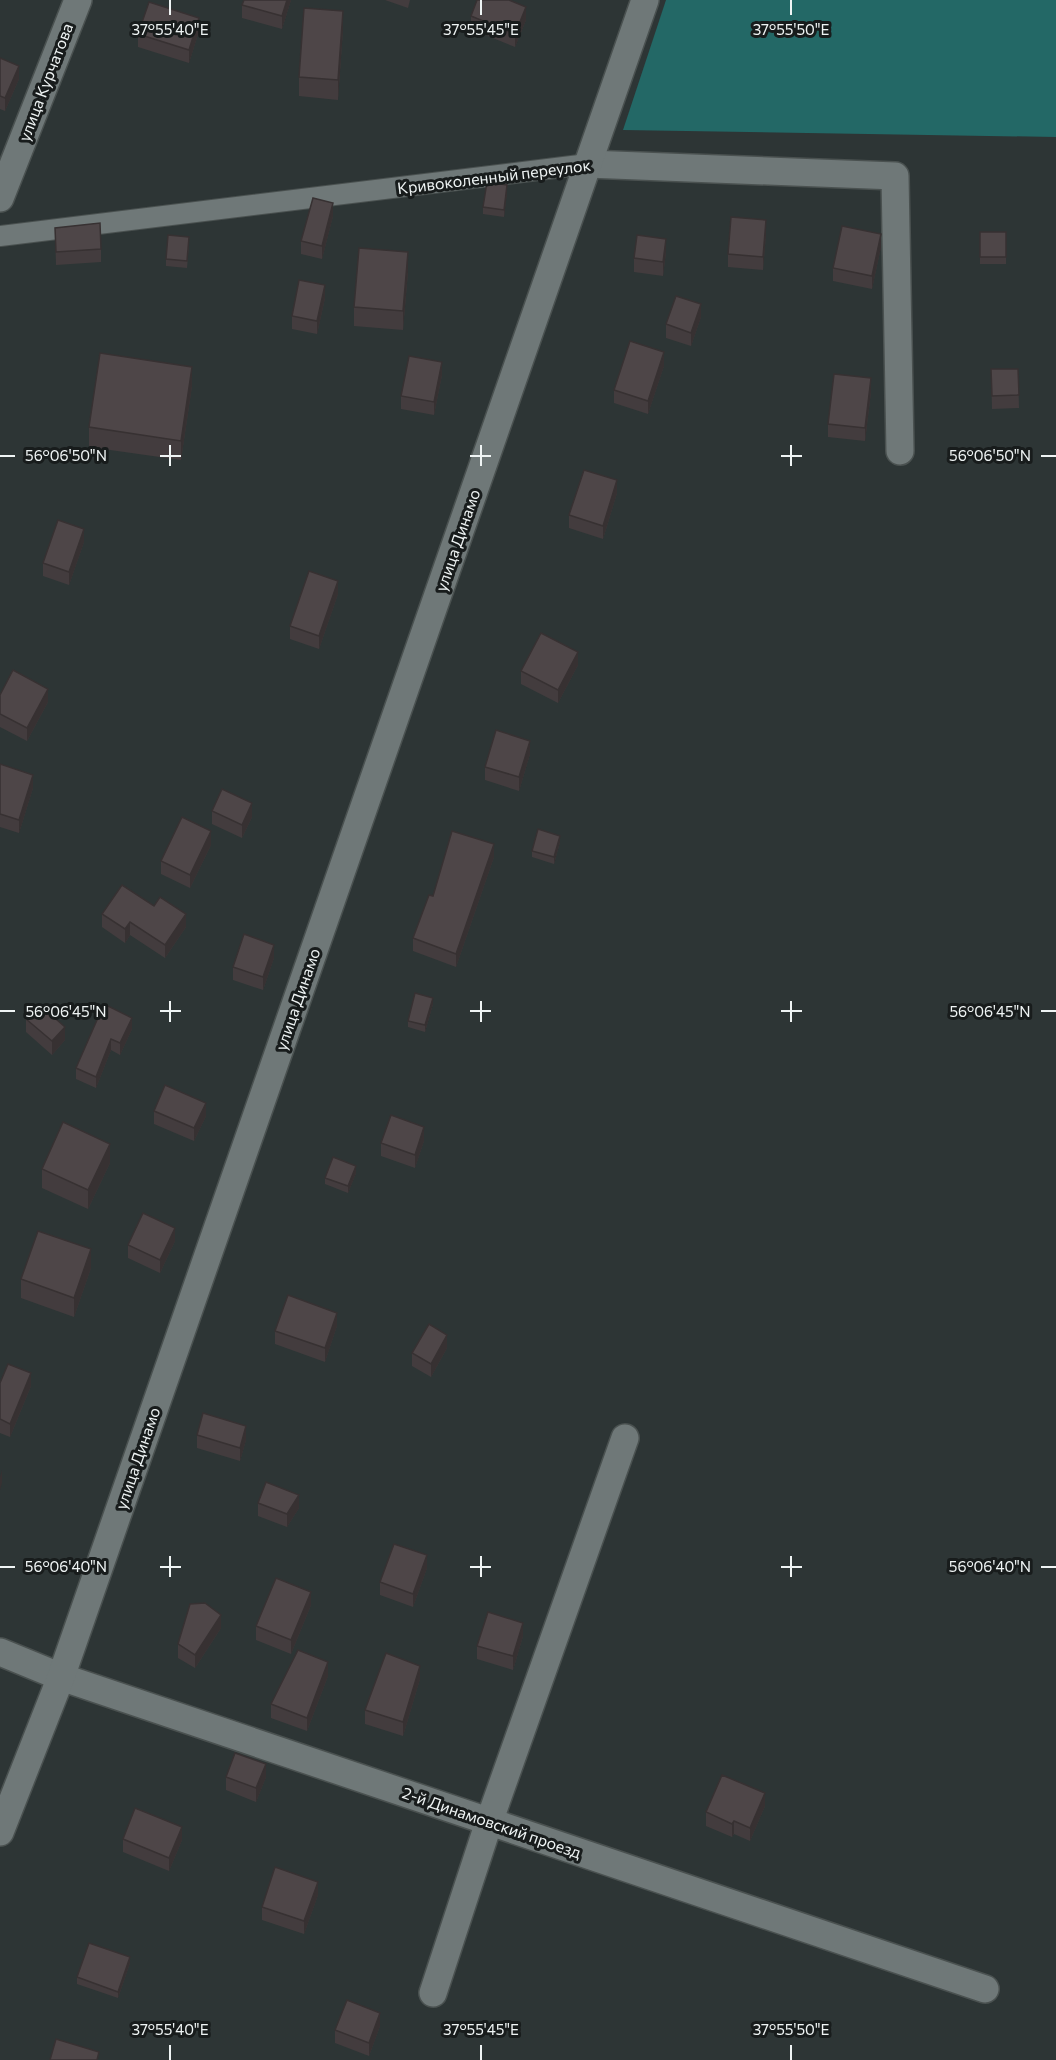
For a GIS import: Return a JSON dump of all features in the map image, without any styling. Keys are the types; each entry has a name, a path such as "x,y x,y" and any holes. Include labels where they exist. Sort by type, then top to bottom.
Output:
{"street":[{"name":"улица Курчатова","path":"0,198 78,0"},
{"name":"улица Динамо","path":"0,1832 61,1677 645,0"},
{"name":"Кривоколенный переулок","path":"0,236 588,164 896,176 900,451"},
{"path":"433,1993 489,1821 625,1438"},
{"name":"2-й Динамовский проезд","path":"0,1652 61,1677 985,1989"}],"shaded area":[{"path":"666,0 1056,0 1056,137 623,130"}],"building":[{"path":"244,0 287,0 282,16 242,5"},
{"path":"477,0 509,0 526,7 515,34 471,16"},
{"path":"149,2 199,18 189,50 138,34"},
{"path":"304,8 343,11 338,80 299,77"},
{"path":"0,58 19,66 5,98 0,96"},
{"path":"487,182 507,185 504,210 483,207"},
{"path":"313,198 333,203 322,246 301,241"},
{"path":"731,217 766,220 763,257 728,254"},
{"path":"100,223 101,249 56,252 55,228"},
{"path":"842,226 881,234 872,276 833,268"},
{"path":"980,232 1006,232 1006,257 980,257"},
{"path":"168,235 189,237 187,261 166,259"},
{"path":"637,235 666,239 663,262 634,258"},
{"path":"359,248 408,252 403,311 354,307"},
{"path":"299,280 325,285 317,321 292,316"},
{"path":"676,296 701,304 691,333 666,324"},
{"path":"630,341 664,352 648,401 614,390"},
{"path":"100,353 192,367 181,441 89,427"},
{"path":"409,356 442,362 434,402 401,396"},
{"path":"991,369 1018,369 1019,395 992,396"},
{"path":"834,374 871,378 865,428 828,424"},
{"path":"584,470 617,480 603,526 569,515"},
{"path":"58,520 84,529 69,572 43,563"},
{"path":"309,571 338,581 319,636 290,626"},
{"path":"541,633 578,652 558,690 521,671"},
{"path":"13,670 48,689 27,728 0,714 0,695"},
{"path":"496,730 530,741 519,777 485,767"},
{"path":"0,764 33,775 19,820 0,814"},
{"path":"222,789 252,803 242,825 212,811"},
{"path":"182,817 211,831 190,875 161,861"},
{"path":"538,829 560,836 554,857 532,851"},
{"path":"452,831 494,844 456,954 413,938 429,895 433,896"},
{"path":"122,885 154,906 160,897 186,914 165,945 130,922 125,929 102,914"},
{"path":"244,934 274,945 263,977 233,967"},
{"path":"415,993 433,998 425,1025 408,1021"},
{"path":"39,1004 65,1027 52,1041 26,1019"},
{"path":"104,1004 132,1018 120,1043 111,1039 96,1077 76,1068"},
{"path":"165,1085 206,1103 194,1128 154,1111"},
{"path":"391,1115 424,1127 415,1155 381,1143"},
{"path":"63,1122 110,1144 88,1190 42,1169"},
{"path":"333,1157 356,1166 348,1186 325,1178"},
{"path":"143,1213 175,1228 160,1260 128,1245"},
{"path":"38,1231 91,1249 74,1298 21,1279"},
{"path":"288,1295 337,1313 325,1348 275,1331"},
{"path":"429,1324 447,1335 431,1364 412,1353"},
{"path":"8,1364 31,1373 10,1424 0,1419 0,1383"},
{"path":"203,1413 246,1426 240,1448 197,1435"},
{"path":"266,1482 299,1495 287,1514 258,1503"},
{"path":"394,1544 427,1555 413,1594 380,1582"},
{"path":"276,1578 311,1592 291,1640 256,1626"},
{"path":"205,1603 221,1615 195,1655 178,1644 190,1604"},
{"path":"488,1612 523,1623 513,1656 477,1646"},
{"path":"298,1650 328,1662 307,1718 271,1704"},
{"path":"386,1653 420,1666 403,1722 365,1710"},
{"path":"235,1753 266,1764 256,1788 226,1777"},
{"path":"722,1775 765,1793 750,1828 734,1821 732,1824 706,1812"},
{"path":"135,1808 182,1827 169,1858 123,1839"},
{"path":"275,1867 318,1882 304,1921 262,1907"},
{"path":"89,1943 130,1957 118,1992 77,1977"},
{"path":"347,2000 380,2013 369,2043 335,2030"},
{"path":"56,2039 99,2052 97,2060 50,2060"}]}
